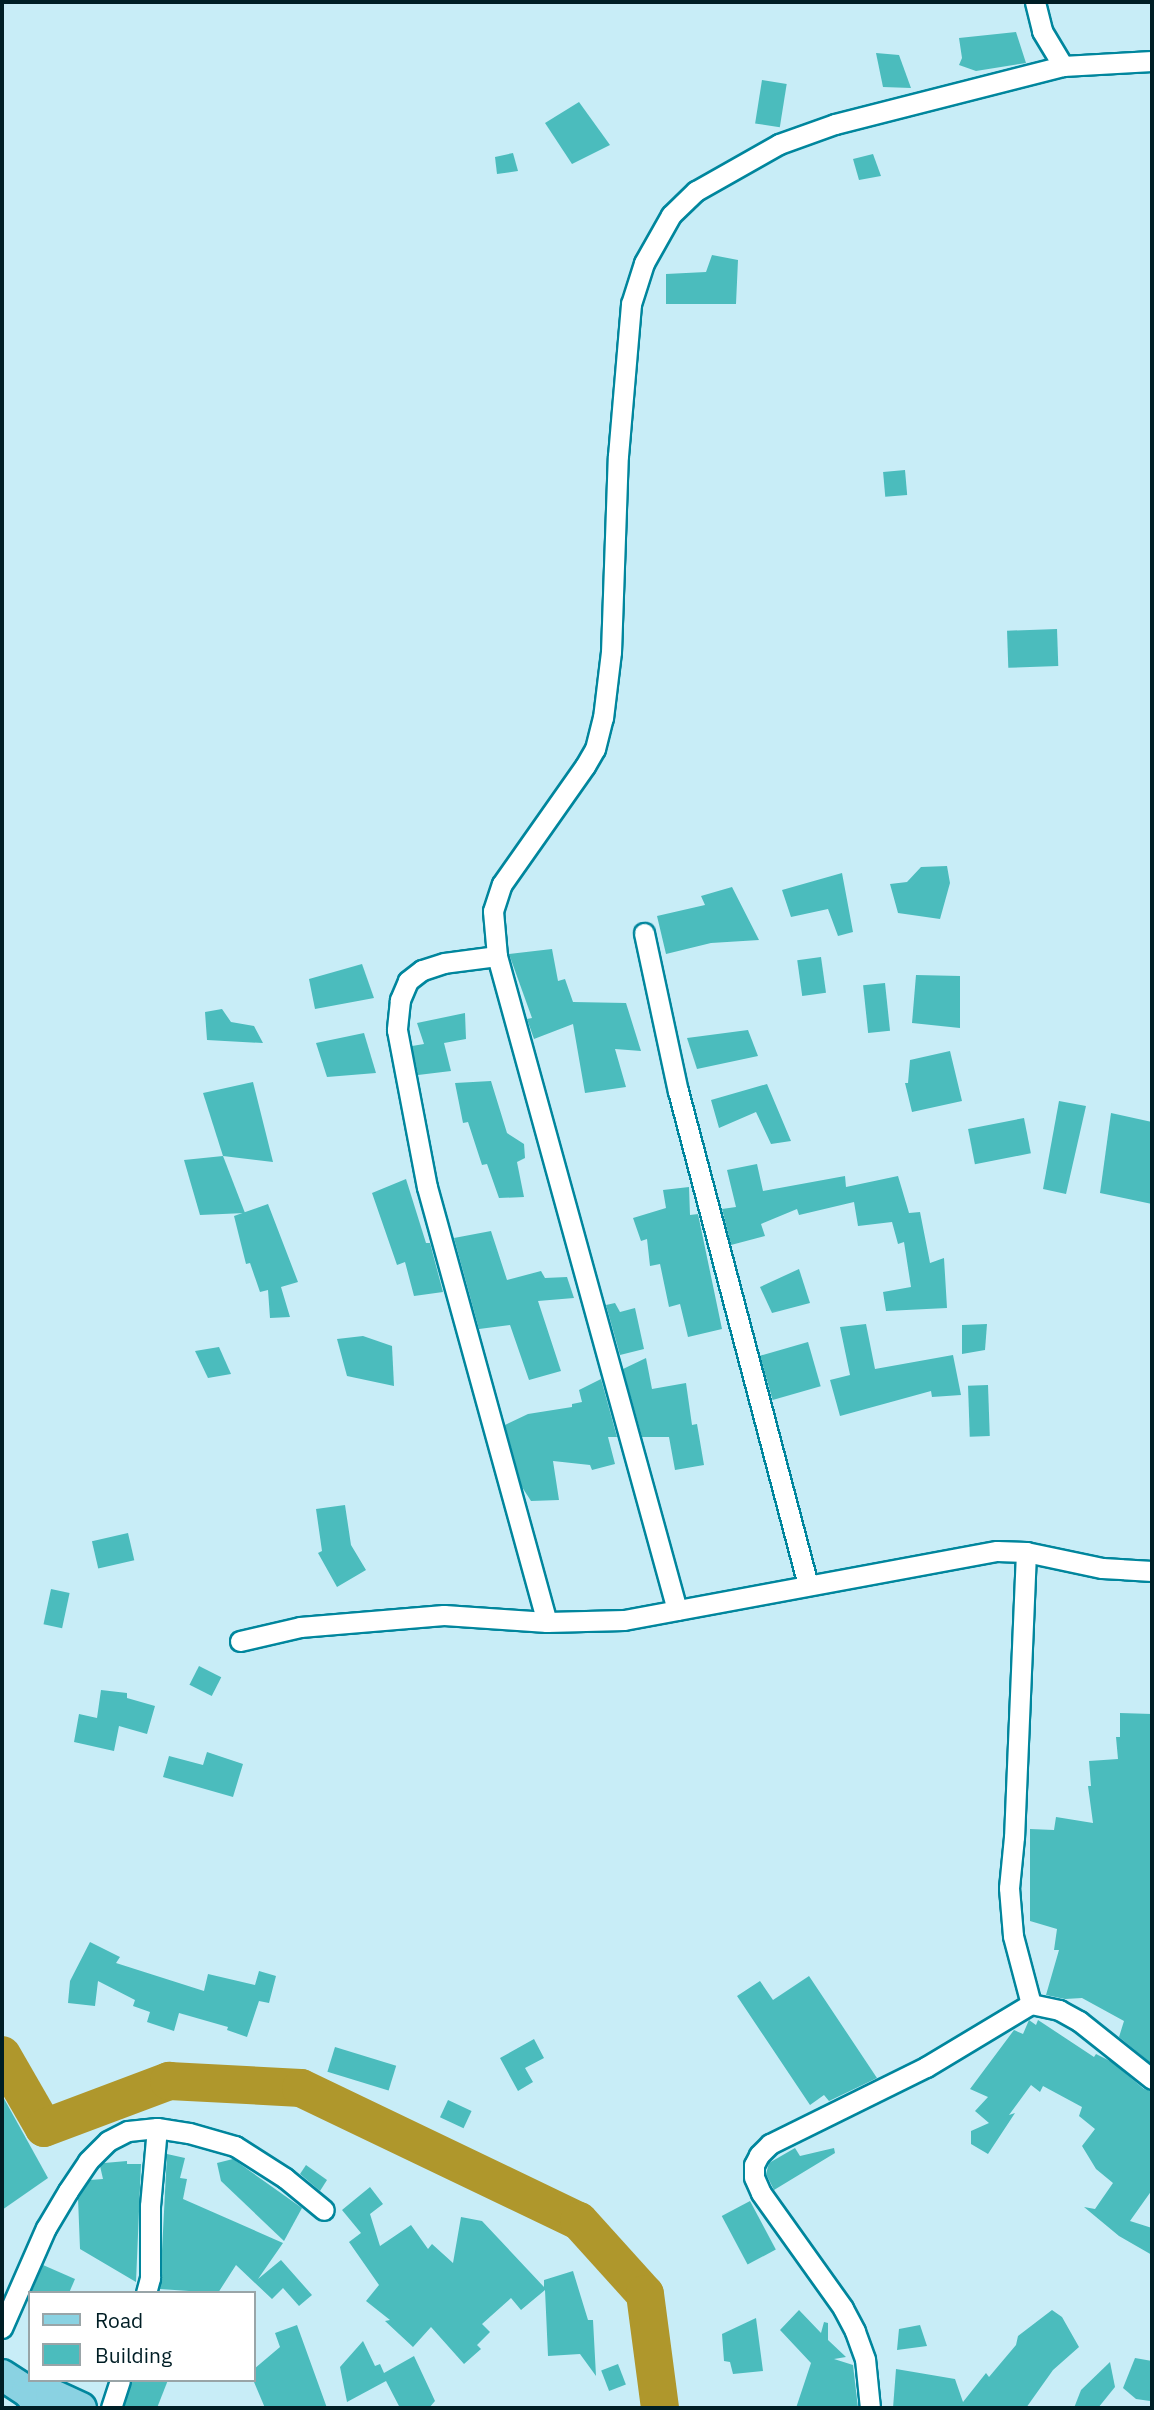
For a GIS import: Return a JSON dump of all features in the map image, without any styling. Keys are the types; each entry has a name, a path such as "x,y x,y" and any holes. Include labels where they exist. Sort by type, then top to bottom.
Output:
{"main road":[{"path":"2,2375 35,2400 51,2395 81,2408"}],"street":[{"path":"1035,2 1042,31 1063,66"},
{"path":"677,1610 497,956 493,911 496,897 514,867 575,783 594,749 603,718 611,652 624,370 631,304 656,236 671,215 696,191 779,144 835,124 1063,66 1152,61"},
{"path":"645,933 678,1091 808,1585"},
{"path":"497,956 444,962 422,970 408,981 400,1000 397,1030 427,1186 547,1622"},
{"path":"240,1641 300,1627 444,1615 547,1622 624,1620 997,1551 1026,1552 1102,1568 1152,1572"},
{"path":"1026,1552 1009,1888 1013,1936 1031,2004"},
{"path":"870,2408 865,2360 855,2331 843,2308 761,2193 754,2177 754,2165 770,2144 926,2067 1031,2004 1059,2010 1079,2021 1152,2079"},
{"path":"147,2291 150,2278 150,2206 157,2128"},
{"path":"2,2328 46,2228 88,2161 108,2141 128,2131 157,2128 189,2133 234,2146 285,2178 324,2210"},
{"path":"111,2408 119,2382"}],"building":[{"path":"1016,32 1026,63 976,71 959,65 962,58 959,38"},
{"path":"876,53 899,55 911,88 883,87"},
{"path":"762,80 787,84 780,127 755,123"},
{"path":"579,102 610,145 572,164 545,123"},
{"path":"513,153 518,171 497,174 495,157"},
{"path":"873,154 881,176 859,180 853,159"},
{"path":"712,255 738,260 736,304 666,304 666,274 706,272"},
{"path":"905,470 907,495 885,497 883,472"},
{"path":"1057,629 1058,666 1008,668 1007,631"},
{"path":"947,866 950,883 940,919 898,913 890,884 907,882 921,867"},
{"path":"842,873 853,932 838,936 828,909 791,917 782,890"},
{"path":"732,887 759,940 711,943 666,954 657,916 705,905 701,896"},
{"path":"552,949 558,981 565,979 573,1002 626,1003 641,1051 615,1049 626,1087 585,1093 573,1024 534,1039 527,1019 532,1018 509,954"},
{"path":"821,957 826,993 802,996 797,960"},
{"path":"362,964 374,998 315,1009 309,979"},
{"path":"916,975 960,976 960,1028 912,1023"},
{"path":"885,983 890,1031 868,1033 863,985"},
{"path":"222,1009 231,1022 254,1026 263,1043 207,1040 205,1012"},
{"path":"465,1013 466,1039 444,1043 451,1071 418,1075 412,1046 424,1044 417,1023"},
{"path":"748,1030 758,1056 697,1069 687,1038"},
{"path":"364,1033 376,1073 327,1077 316,1043"},
{"path":"950,1051 962,1101 912,1112 905,1083 908,1083 910,1060"},
{"path":"491,1081 507,1133 524,1144 525,1158 517,1162 524,1197 499,1198 487,1164 482,1165 468,1122 463,1123 455,1083"},
{"path":"253,1082 273,1162 223,1156 203,1093"},
{"path":"767,1084 791,1141 771,1144 756,1112 719,1128 711,1100"},
{"path":"1059,1101 1086,1106 1066,1194 1043,1189"},
{"path":"1111,1113 1152,1122 1152,1204 1100,1193"},
{"path":"1024,1118 1031,1153 975,1164 968,1129"},
{"path":"223,1156 245,1213 200,1215 184,1160"},
{"path":"757,1164 763,1191 845,1176 846,1187 898,1176 909,1213 920,1212 930,1263 944,1258 947,1308 886,1311 883,1292 911,1287 904,1242 898,1244 892,1222 858,1226 854,1202 799,1215 797,1209 761,1224 765,1236 731,1245 722,1209 736,1207 727,1170"},
{"path":"406,1179 426,1243 430,1243 443,1292 414,1296 405,1262 397,1265 372,1193"},
{"path":"689,1187 690,1215 698,1214 722,1329 688,1337 680,1304 669,1307 660,1264 650,1266 647,1239 641,1241 633,1218 666,1208 663,1190"},
{"path":"268,1204 298,1282 281,1287 290,1317 270,1318 268,1290 260,1292 250,1263 246,1264 234,1216"},
{"path":"491,1231 507,1280 541,1271 545,1278 567,1277 574,1298 538,1301 561,1371 529,1380 510,1325 479,1329 454,1238"},
{"path":"799,1269 810,1303 772,1313 760,1287"},
{"path":"615,1303 620,1312 635,1308 644,1349 620,1355 606,1305"},
{"path":"866,1324 875,1369 953,1355 961,1395 932,1397 931,1391 840,1416 830,1380 850,1375 840,1327"},
{"path":"987,1324 985,1350 962,1354 962,1325"},
{"path":"363,1336 392,1346 394,1386 347,1376 337,1339"},
{"path":"808,1342 821,1386 773,1400 760,1356"},
{"path":"219,1347 231,1374 208,1378 195,1351"},
{"path":"646,1358 652,1389 686,1383 692,1425 697,1424 704,1465 675,1470 669,1437 642,1437 623,1369"},
{"path":"601,1379 617,1437 608,1437 615,1464 592,1470 590,1465 553,1461 559,1500 531,1501 522,1487 505,1425 528,1414 572,1407 572,1404 582,1402 579,1390"},
{"path":"988,1385 990,1436 970,1437 968,1386"},
{"path":"345,1505 351,1545 366,1570 337,1587 318,1553 322,1551 316,1509"},
{"path":"128,1533 134,1560 98,1569 92,1541"},
{"path":"51,1589 70,1593 62,1628 44,1624"},
{"path":"199,1666 221,1677 212,1696 189,1685"},
{"path":"101,1690 127,1693 127,1698 155,1706 147,1734 119,1726 114,1751 74,1742 79,1714 97,1718"},
{"path":"1120,1713 1152,1714 1152,2064 1119,2037 1124,2021 1082,1998 1065,1999 1046,1995 1059,1950 1054,1950 1057,1929 1030,1921 1030,1829 1054,1830 1056,1817 1093,1823 1088,1786 1091,1786 1089,1761 1118,1759 1116,1737 1120,1737"},
{"path":"207,1752 243,1764 233,1797 163,1777 169,1756 203,1765"},
{"path":"90,1942 120,1957 116,1963 204,1991 208,1974 255,1985 259,1971 276,1976 269,2003 259,2001 247,2037 227,2030 228,2027 179,2013 174,2031 147,2022 150,2012 133,2006 135,2000 98,1981 95,2006 68,2003 70,1981"},
{"path":"809,1976 877,2078 829,2101 824,2095 810,2105 737,1996 760,1981 773,2000"},
{"path":"1029,2020 1036,2025 1038,2020 1094,2057 1096,2054 1112,2062 1144,2089 1152,2091 1152,2190 1130,2221 1152,2228 1152,2255 1119,2236 1084,2207 1095,2209 1113,2183 1096,2169 1082,2146 1095,2129 1079,2116 1082,2107 1043,2086 1040,2092 1031,2085 1009,2115 1015,2113 988,2154 971,2144 971,2131 989,2123 975,2111 988,2097 970,2089 1014,2030 1023,2034"},
{"path":"534,2039 544,2058 525,2068 533,2082 518,2091 500,2058"},
{"path":"335,2047 396,2066 389,2091 327,2072"},
{"path":"2,2095 48,2178 2,2210"},
{"path":"448,2100 472,2111 464,2128 440,2117"},
{"path":"795,2148 800,2156 834,2148 835,2153 774,2190 766,2174 769,2163"},
{"path":"167,2154 185,2158 180,2178 187,2179 183,2199 283,2243 258,2279 281,2260 312,2295 299,2306 283,2288 272,2299 236,2265 219,2291 160,2289"},
{"path":"233,2159 302,2208 284,2241 221,2181 217,2163"},
{"path":"127,2161 127,2164 141,2164 136,2282 80,2249 78,2198 90,2180 103,2179 100,2166 104,2163"},
{"path":"306,2165 327,2180 320,2191 300,2174"},
{"path":"370,2187 383,2204 370,2214 380,2246 411,2225 428,2249 432,2244 453,2263 461,2217 482,2221 544,2287 544,2280 573,2271 588,2320 593,2320 596,2376 580,2354 548,2356 545,2290 521,2310 511,2298 482,2324 490,2332 477,2345 481,2349 464,2364 431,2327 413,2347 385,2321 390,2320 366,2301 379,2285 349,2242 361,2233 342,2210"},
{"path":"750,2201 776,2250 748,2265 722,2216"},
{"path":"43,2265 75,2279 70,2291 32,2291"},
{"path":"799,2310 821,2333 824,2322 828,2323 828,2340 846,2357 834,2359 853,2365 858,2408 796,2408 811,2363 780,2330"},
{"path":"1052,2310 1062,2317 1079,2347 1053,2370 1026,2408 893,2408 896,2369 955,2379 963,2402 986,2373 989,2377 1016,2345 1018,2336"},
{"path":"756,2318 763,2371 733,2374 730,2362 724,2361 722,2334"},
{"path":"297,2325 327,2408 265,2408 254,2382 256,2367 280,2347 275,2333"},
{"path":"920,2325 927,2346 897,2350 899,2329"},
{"path":"363,2341 375,2366 380,2364 384,2373 414,2356 435,2401 429,2408 400,2408 386,2381 347,2402 340,2367"},
{"path":"1135,2358 1152,2361 1150,2401 1136,2399 1123,2388"},
{"path":"1110,2362 1115,2387 1098,2408 1074,2408 1081,2390"},
{"path":"618,2364 626,2385 609,2391 601,2370"},
{"path":"131,2382 167,2382 157,2408 124,2408"}],"waterway":[{"path":"2,2055 44,2128 169,2081 301,2088 579,2221 645,2294 660,2408"}]}
